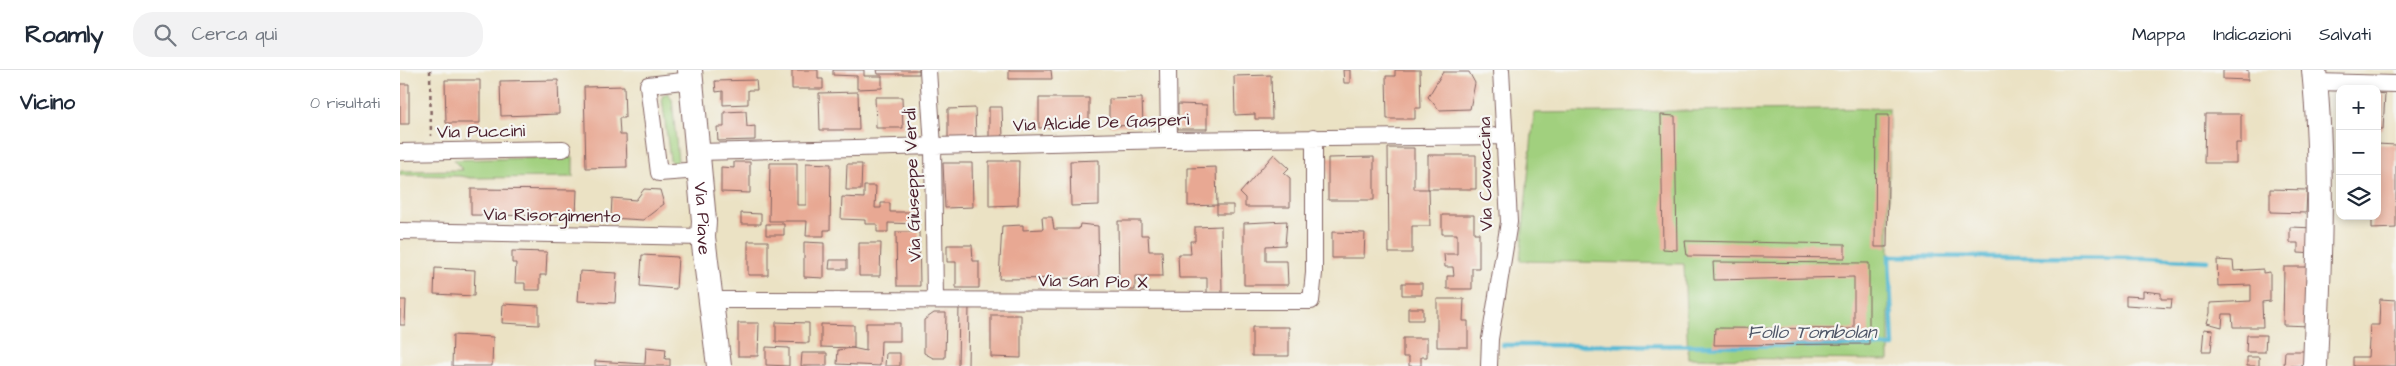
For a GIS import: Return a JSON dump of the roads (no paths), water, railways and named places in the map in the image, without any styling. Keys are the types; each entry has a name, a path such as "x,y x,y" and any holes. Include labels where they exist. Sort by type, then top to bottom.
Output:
{"main road":[{"name":"Via Piave","path":"691,75 704,221 703,237 719,366"},
{"path":"2315,76 2320,141 2321,190 2316,366"}],"street":[{"name":"Via Giuseppe Verdi","path":"928,70 933,147 935,299"},
{"path":"1168,70 1169,140"},
{"name":"Via Cavaccina","path":"1489,366 1490,339 1509,222 1501,70"},
{"name":"Via Alcide De Gasperi","path":"691,75 648,85 658,173 699,161 933,147 1314,137 1505,136"},
{"path":"2315,76 2396,84"},
{"name":"Via San Pio X","path":"712,300 1311,301 1314,273 1314,137"},
{"name":"Via Puccini","path":"400,152 563,149"},
{"name":"Via Risorgimento","path":"400,231 703,237"}],"waterway":[{"name":"Follo Tombolan","path":"1503,345 1893,346 1889,256 2148,258 2207,261"}]}
